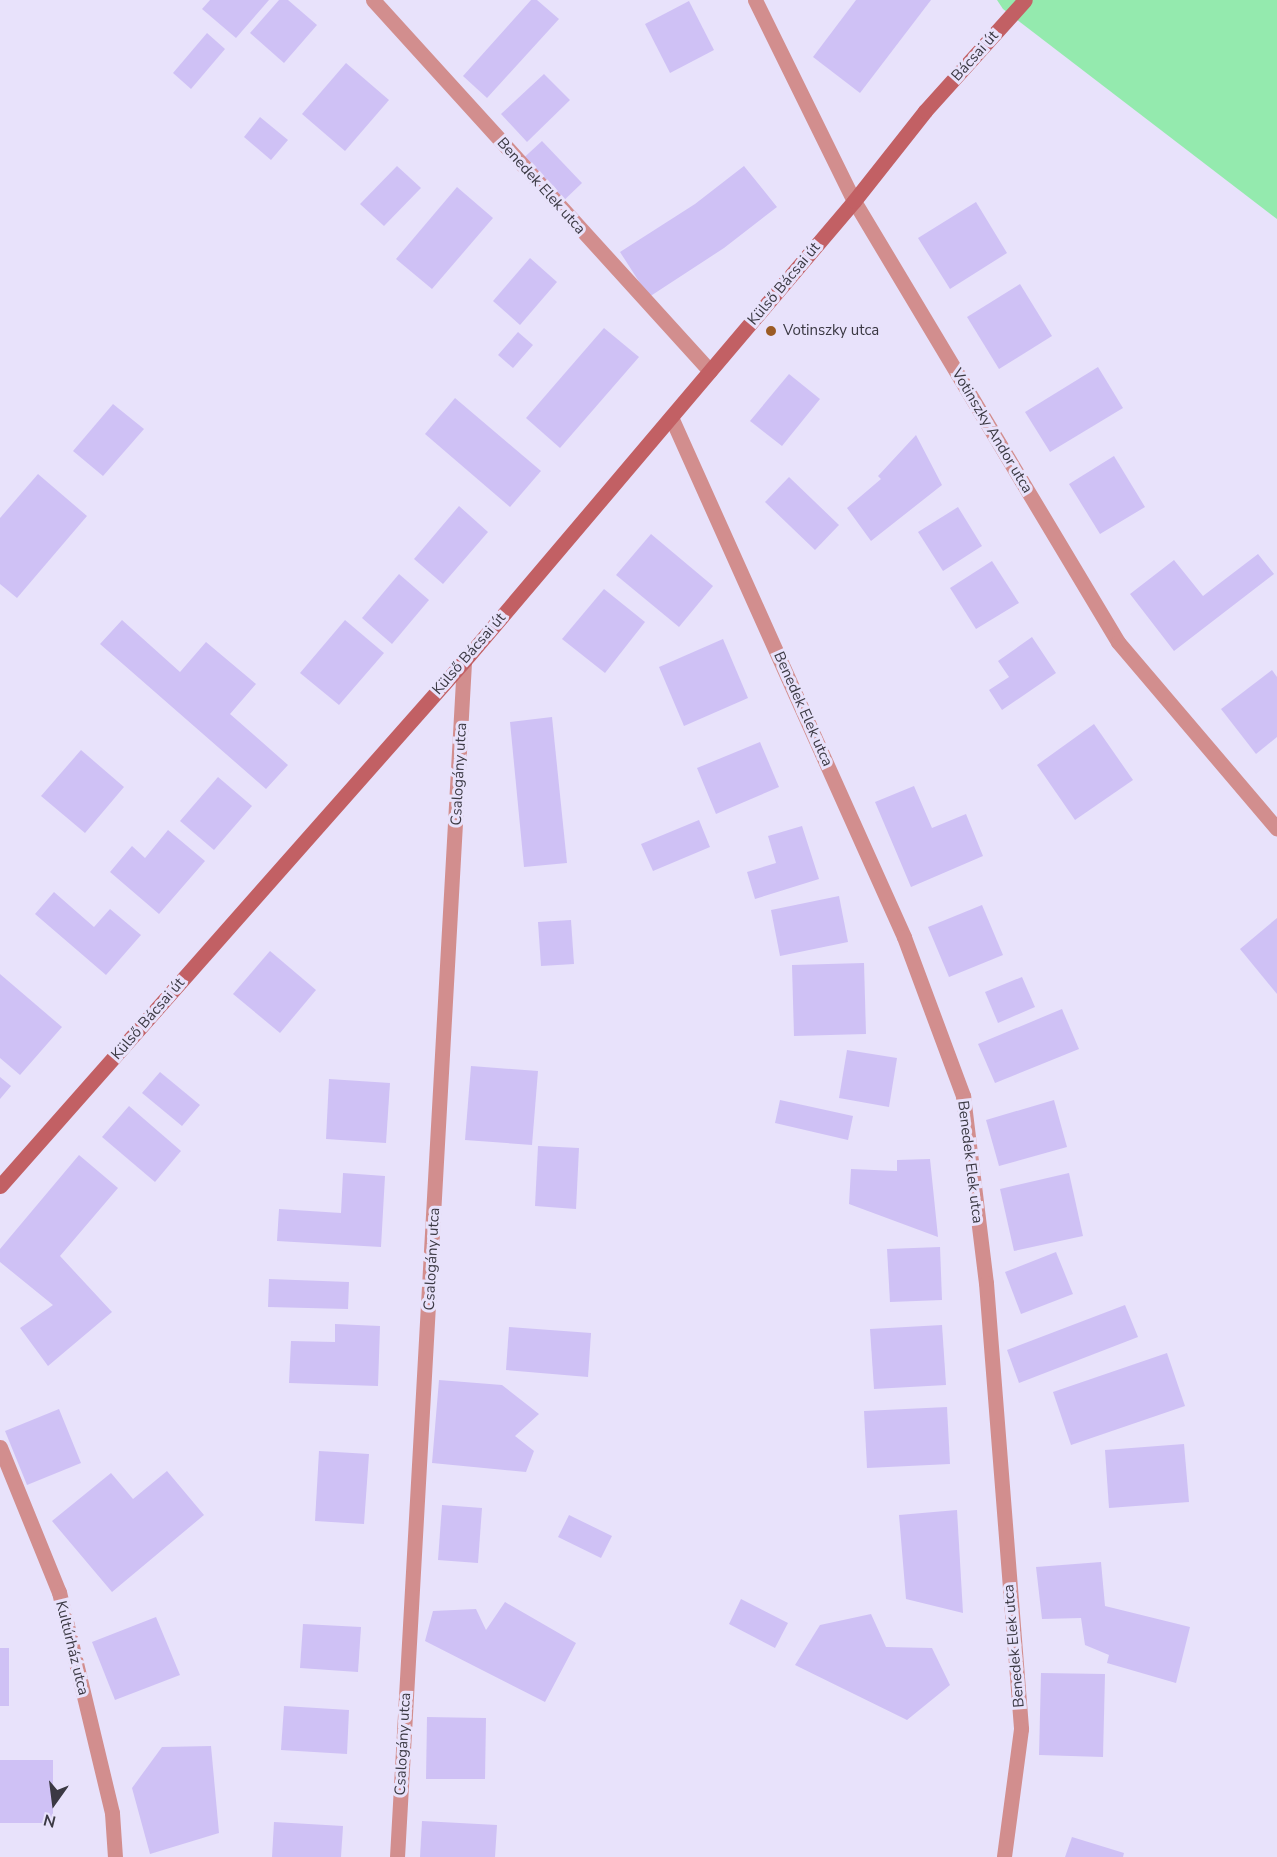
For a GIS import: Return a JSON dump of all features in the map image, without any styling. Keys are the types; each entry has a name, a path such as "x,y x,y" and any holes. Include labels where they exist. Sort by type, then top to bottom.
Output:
{"main road":[{"name":"Bácsai út","path":"925,111 1025,0"},
{"name":"Külső Bácsai út","path":"0,1186 464,661 854,201 925,111"}],"street":[{"name":"Benedek Elek utca","path":"372,0 710,371"},
{"name":"Votinszky Andor utca","path":"755,0 854,201 1118,642 1277,829"},
{"name":"Benedek Elek utca","path":"671,417 904,936 963,1096 986,1283 1021,1729 1004,1857"},
{"name":"Csalogány utca","path":"397,1857 464,661"},
{"name":"Kultúrház utca","path":"0,1447 59,1592 112,1813 115,1857"}],"green space":[{"path":"997,0 1277,0 1277,219 1003,9"}],"building":[{"path":"210,0 269,0 236,38 202,9"},
{"path":"279,0 288,0 317,25 284,63 250,33"},
{"path":"531,0 537,0 559,19 487,98 463,76"},
{"path":"856,0 931,0 860,93 813,57"},
{"path":"689,1 714,50 670,73 645,24"},
{"path":"207,33 225,49 191,89 173,73"},
{"path":"346,63 389,100 345,151 302,114"},
{"path":"544,74 570,100 527,142 501,114"},
{"path":"260,117 288,140 271,160 244,137"},
{"path":"542,141 582,183 558,206 517,164"},
{"path":"397,166 421,188 384,226 360,204"},
{"path":"744,166 777,207 724,248 649,297 620,252 695,204"},
{"path":"457,187 493,218 432,289 396,259"},
{"path":"976,202 1007,253 950,289 918,238"},
{"path":"530,258 557,282 520,325 493,301"},
{"path":"1020,284 1052,336 999,369 967,317"},
{"path":"604,328 639,357 560,448 526,418"},
{"path":"518,332 533,345 513,368 498,355"},
{"path":"1098,367 1123,408 1050,452 1025,412"},
{"path":"789,374 820,399 782,446 750,421"},
{"path":"455,398 541,471 510,507 425,434"},
{"path":"113,404 144,429 103,476 73,451"},
{"path":"916,435 942,485 871,541 847,508 881,479 878,476"},
{"path":"1114,456 1145,507 1100,534 1069,484"},
{"path":"38,474 87,516 17,598 0,584 0,518"},
{"path":"789,477 839,525 815,550 765,502"},
{"path":"459,506 488,532 443,584 414,559"},
{"path":"958,507 982,546 943,571 918,532"},
{"path":"651,534 713,586 679,627 616,575"},
{"path":"1258,554 1274,574 1174,651 1130,594 1174,560 1203,596"},
{"path":"992,561 1019,603 976,629 950,588"},
{"path":"399,574 429,600 392,644 362,618"},
{"path":"604,589 645,622 605,673 562,639"},
{"path":"122,620 180,672 206,642 256,684 230,714 288,765 266,789 100,644"},
{"path":"345,620 384,653 339,705 300,673"},
{"path":"1032,637 1056,673 1002,710 989,690 1009,677 998,661"},
{"path":"723,639 748,698 684,726 659,667"},
{"path":"1272,670 1277,677 1277,737 1256,754 1221,709"},
{"path":"552,717 567,863 524,867 510,722"},
{"path":"1094,724 1133,780 1075,820 1037,765"},
{"path":"760,742 779,787 716,814 697,768"},
{"path":"81,750 124,787 85,833 41,796"},
{"path":"218,777 252,806 214,850 180,821"},
{"path":"914,786 932,828 966,814 983,856 911,887 875,802"},
{"path":"699,820 710,847 653,871 641,844"},
{"path":"802,826 819,879 755,899 747,872 776,863 768,836"},
{"path":"168,830 205,861 159,914 110,872 132,846 145,858"},
{"path":"54,892 94,927 110,909 141,935 106,975 35,914"},
{"path":"839,896 848,942 780,956 771,910"},
{"path":"982,905 1003,955 949,977 928,927"},
{"path":"1277,918 1277,994 1240,949"},
{"path":"571,920 574,964 541,966 538,922"},
{"path":"270,951 316,990 280,1033 233,994"},
{"path":"864,963 866,1034 794,1036 792,965"},
{"path":"0,974 62,1027 20,1075 0,1058"},
{"path":"1022,977 1035,1007 998,1023 985,992"},
{"path":"1062,1009 1079,1049 995,1083 978,1044"},
{"path":"847,1050 897,1058 889,1107 839,1098"},
{"path":"471,1066 538,1071 532,1145 465,1140"},
{"path":"160,1072 200,1105 182,1126 142,1093"},
{"path":"0,1077 11,1086 0,1099"},
{"path":"329,1079 390,1083 386,1143 326,1139"},
{"path":"780,1100 853,1116 848,1140 775,1123"},
{"path":"1054,1100 1067,1147 999,1166 986,1120"},
{"path":"129,1106 181,1151 155,1182 102,1137"},
{"path":"538,1146 579,1148 576,1209 535,1206"},
{"path":"79,1155 118,1188 60,1256 112,1312 48,1366 20,1328 53,1305 0,1262 0,1249"},
{"path":"930,1159 938,1237 849,1204 851,1169 897,1171 897,1160"},
{"path":"343,1173 385,1176 381,1247 277,1241 279,1209 341,1213"},
{"path":"1069,1173 1083,1236 1014,1251 1000,1189"},
{"path":"940,1247 942,1300 890,1302 887,1249"},
{"path":"1056,1252 1073,1294 1021,1314 1005,1272"},
{"path":"269,1279 349,1282 348,1309 268,1307"},
{"path":"1125,1305 1138,1337 1019,1383 1007,1350"},
{"path":"335,1324 380,1326 378,1386 289,1383 291,1341 335,1342"},
{"path":"942,1325 946,1385 874,1389 870,1329"},
{"path":"509,1327 591,1333 588,1377 506,1370"},
{"path":"1167,1353 1185,1406 1071,1445 1053,1392"},
{"path":"439,1380 502,1385 539,1414 515,1436 534,1451 526,1472 432,1463"},
{"path":"947,1407 950,1464 867,1468 864,1411"},
{"path":"59,1409 81,1463 27,1485 5,1431"},
{"path":"1184,1444 1189,1502 1109,1508 1105,1450"},
{"path":"319,1451 369,1454 364,1524 315,1521"},
{"path":"167,1471 204,1515 112,1592 52,1521 111,1473 133,1499"},
{"path":"442,1505 482,1508 478,1563 438,1560"},
{"path":"957,1510 963,1613 906,1599 899,1515"},
{"path":"569,1515 612,1536 601,1558 558,1537"},
{"path":"1101,1562 1105,1606 1190,1627 1176,1683 1107,1663 1109,1655 1085,1645 1081,1618 1042,1619 1036,1567"},
{"path":"741,1599 788,1623 775,1648 729,1624"},
{"path":"505,1602 576,1643 545,1702 425,1641 433,1611 476,1609 486,1630"},
{"path":"871,1614 886,1647 932,1648 950,1685 907,1720 795,1665 820,1625"},
{"path":"156,1617 180,1675 115,1700 92,1642"},
{"path":"303,1624 361,1627 358,1672 300,1668"},
{"path":"0,1648 9,1648 9,1706 0,1706"},
{"path":"1041,1673 1105,1674 1103,1757 1039,1755"},
{"path":"284,1706 349,1710 347,1754 281,1750"},
{"path":"427,1717 486,1718 485,1779 426,1779"},
{"path":"211,1746 219,1833 150,1854 132,1788 162,1747"},
{"path":"0,1760 53,1760 53,1823 0,1823"},
{"path":"422,1821 497,1825 495,1857 420,1857"},
{"path":"274,1822 343,1826 341,1857 272,1857"},
{"path":"1072,1837 1124,1853 1123,1857 1065,1857"}],"place":[{"name":"Votinszky utca","path":"771,331"}]}
